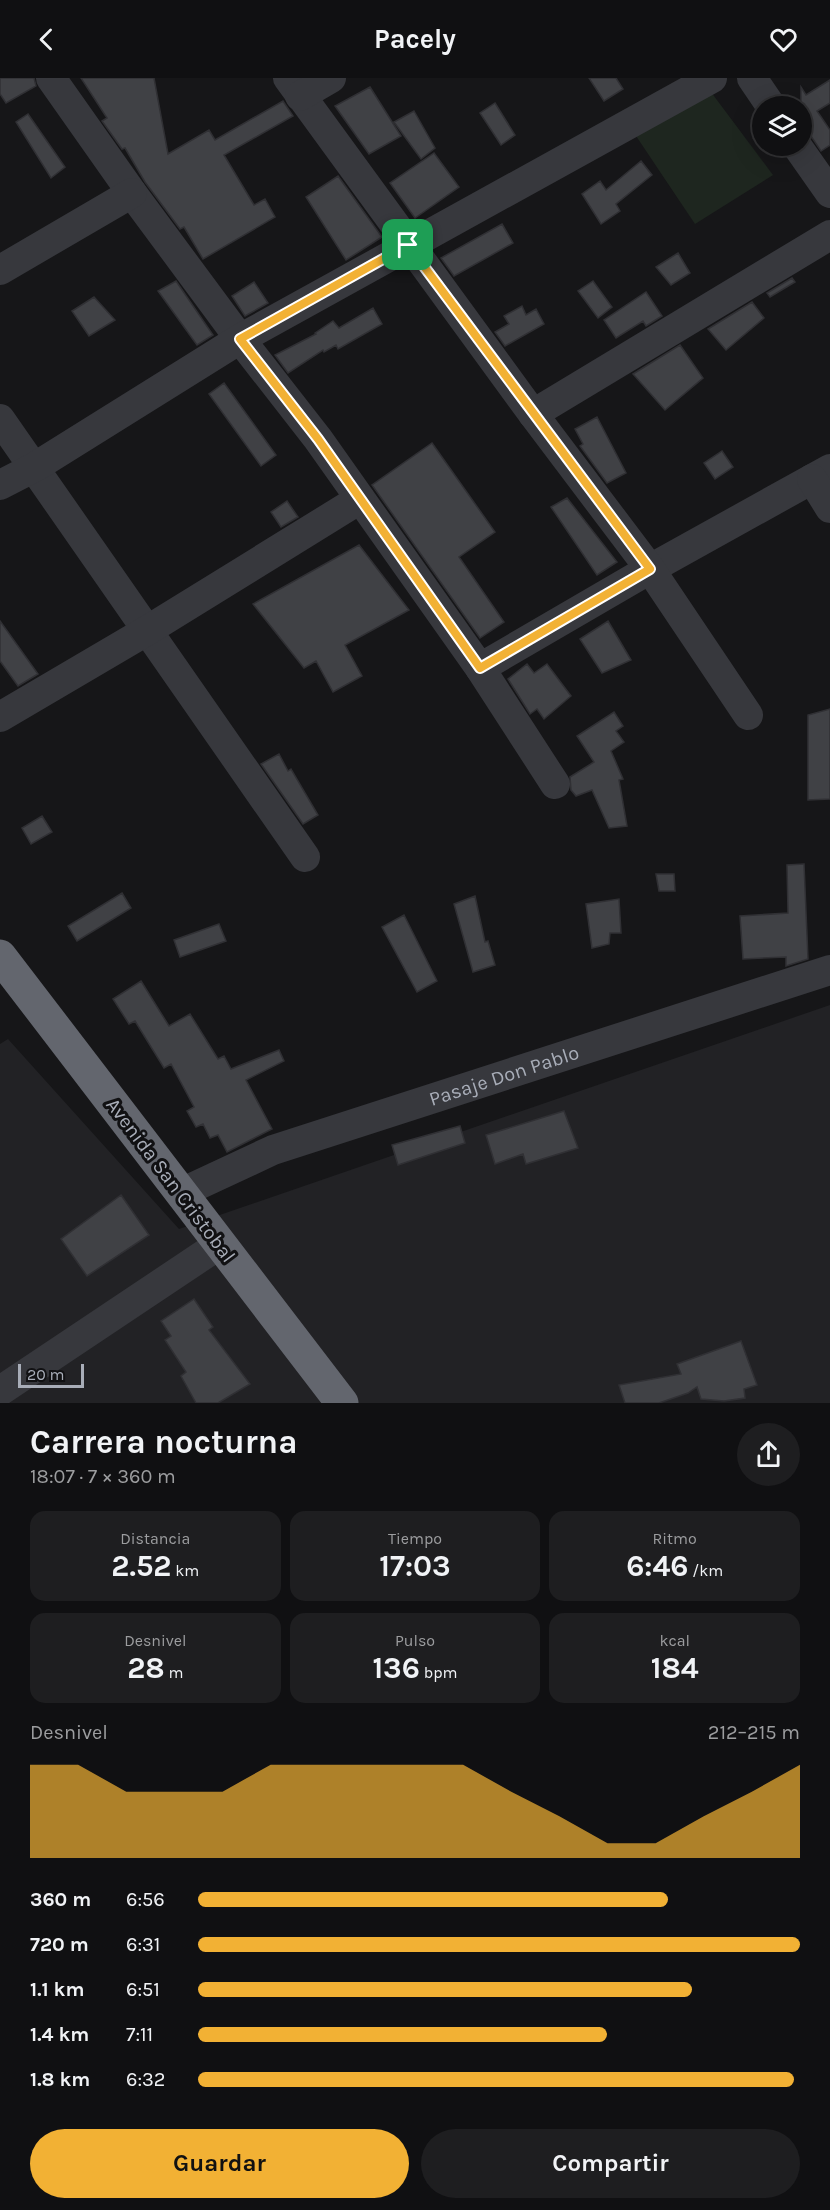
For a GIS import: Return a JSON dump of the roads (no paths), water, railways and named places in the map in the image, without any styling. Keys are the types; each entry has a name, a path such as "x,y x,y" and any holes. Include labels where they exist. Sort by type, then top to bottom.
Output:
{"highway":[{"name":"Avenida San Cristobal","path":"4,969 183,1192 342,1403"}],"street":[{"path":"51,78 132,194 318,439 480,668 555,784"},
{"path":"331,78 294,87 408,245 650,569 748,716"},
{"path":"0,485 35,468 240,339 712,78"},
{"path":"752,78 764,96"},
{"path":"804,156 830,193"},
{"path":"0,270 132,194"},
{"path":"533,414 830,235"},
{"path":"0,419 306,857"},
{"path":"480,668 650,569 821,474 830,508"},
{"path":"0,717 148,630 360,499"},
{"name":"Pasaje Don Pablo","path":"183,1192 273,1150 830,970"},
{"path":"0,1391 220,1244"}]}
